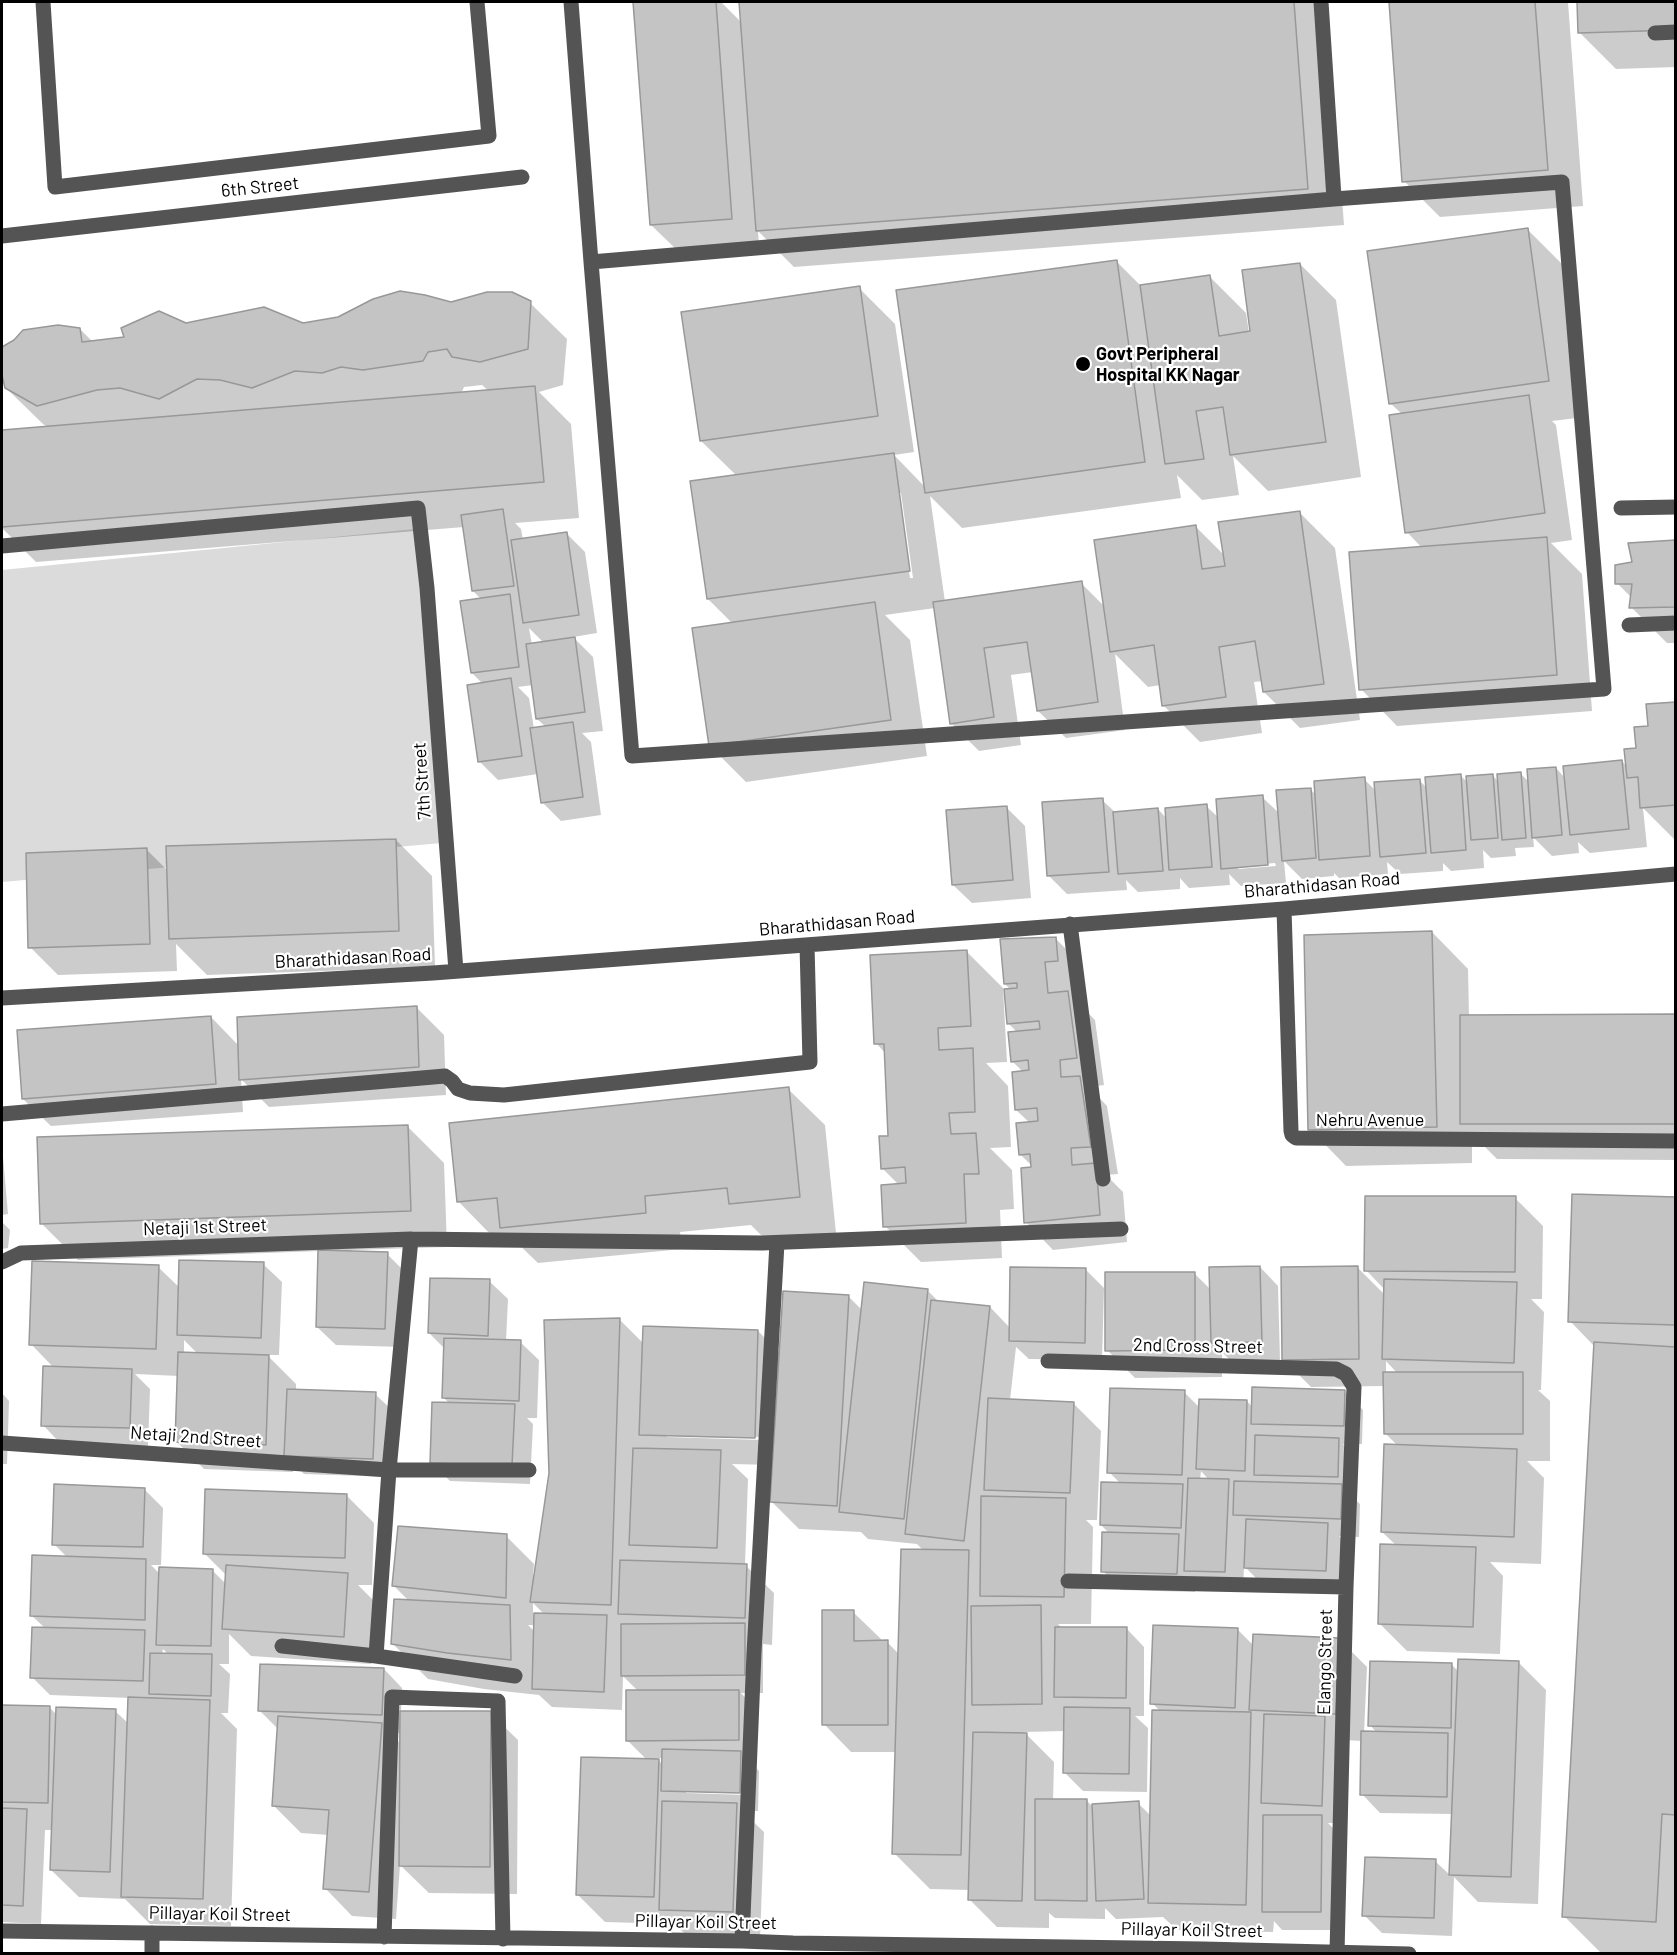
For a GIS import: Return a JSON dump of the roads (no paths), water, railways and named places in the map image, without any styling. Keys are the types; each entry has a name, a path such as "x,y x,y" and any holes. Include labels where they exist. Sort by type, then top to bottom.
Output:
{"street":[{"path":"43,2 55,187 489,136 477,2"},
{"path":"571,2 591,262 632,756 1604,689 1562,182 591,262"},
{"path":"1321,2 1334,199"},
{"path":"1655,33 1676,32"},
{"name":"6th Street","path":"2,236 522,177"},
{"path":"1621,508 1676,507"},
{"name":"7th Street","path":"2,546 418,508 427,588 456,971"},
{"path":"1629,625 1676,623"},
{"name":"Bharathidasan Road","path":"2,998 456,971 1284,909 1676,874"},
{"name":"Nehru Avenue","path":"1284,909 1291,1131 1296,1138 1676,1141"},
{"path":"1070,924 1103,1179"},
{"path":"2,1114 446,1076 458,1089 470,1093 504,1095 810,1062 807,945"},
{"name":"Netaji 1st Street","path":"2,1262 21,1253 411,1239 777,1243 1120,1229"},
{"path":"376,1656 389,1470 411,1239"},
{"path":"742,1941 754,1653 777,1243"},
{"name":"2nd Cross Street","path":"1048,1361 1336,1369 1346,1374"},
{"name":"Elango Street","path":"1337,1953 1346,1587 1354,1387 1346,1374"},
{"name":"Netaji 2nd Street","path":"2,1443 389,1470 529,1470"},
{"path":"1068,1581 1346,1587"},
{"path":"282,1646 376,1656 515,1676"},
{"path":"384,1936 392,1697 498,1701 503,1939"},
{"name":"Pillayar Koil Street","path":"2,1931 503,1939 614,1947 742,1941 793,1948 1409,1953"},
{"path":"152,1933 152,1953"}],"place":[{"name":"Govt Peripheral Hospital KK Nagar","path":"1083,364"}]}
